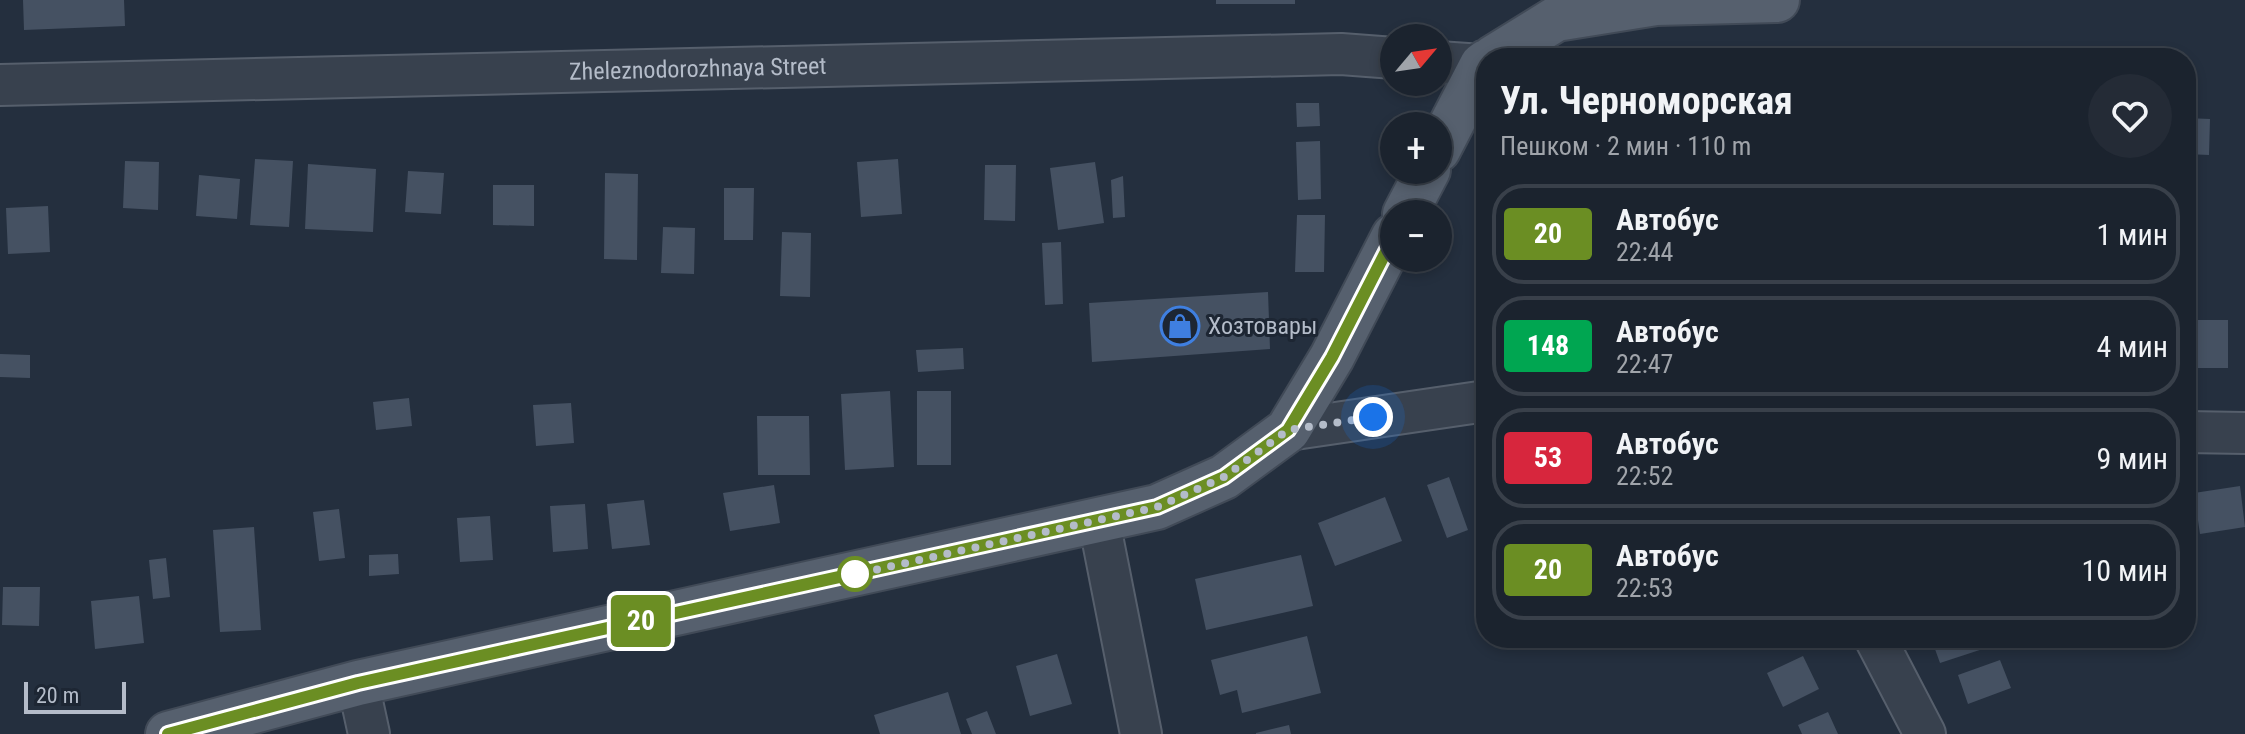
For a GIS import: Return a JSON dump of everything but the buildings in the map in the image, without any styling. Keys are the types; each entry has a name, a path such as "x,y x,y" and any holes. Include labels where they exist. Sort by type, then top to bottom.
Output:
{"main road":[{"path":"1509,48 1556,19 1656,3 1777,0"},
{"path":"1452,125 1476,82"},
{"path":"168,734 358,683 1157,507 1224,477 1288,430 1332,357 1380,263"}],"street":[{"name":"Zheleznodorozhnaya Street","path":"0,85 1341,54 1380,57"},
{"path":"1452,62 1476,62"},
{"path":"1288,430 1476,402"},
{"path":"2196,432 2245,433"},
{"path":"1099,521 1141,734"},
{"path":"1880,648 1925,734"},
{"path":"358,683 369,734"}],"bus line":[{"name":"20","path":"168,734 358,683 1157,507 1224,477 1288,430 1332,357 1380,263"}],"place":[{"name":"Хозтовары","path":"1180,326"}],"route":[{"path":"855,574 852,575 1157,507 1224,477 1288,430 1373,417"}]}
